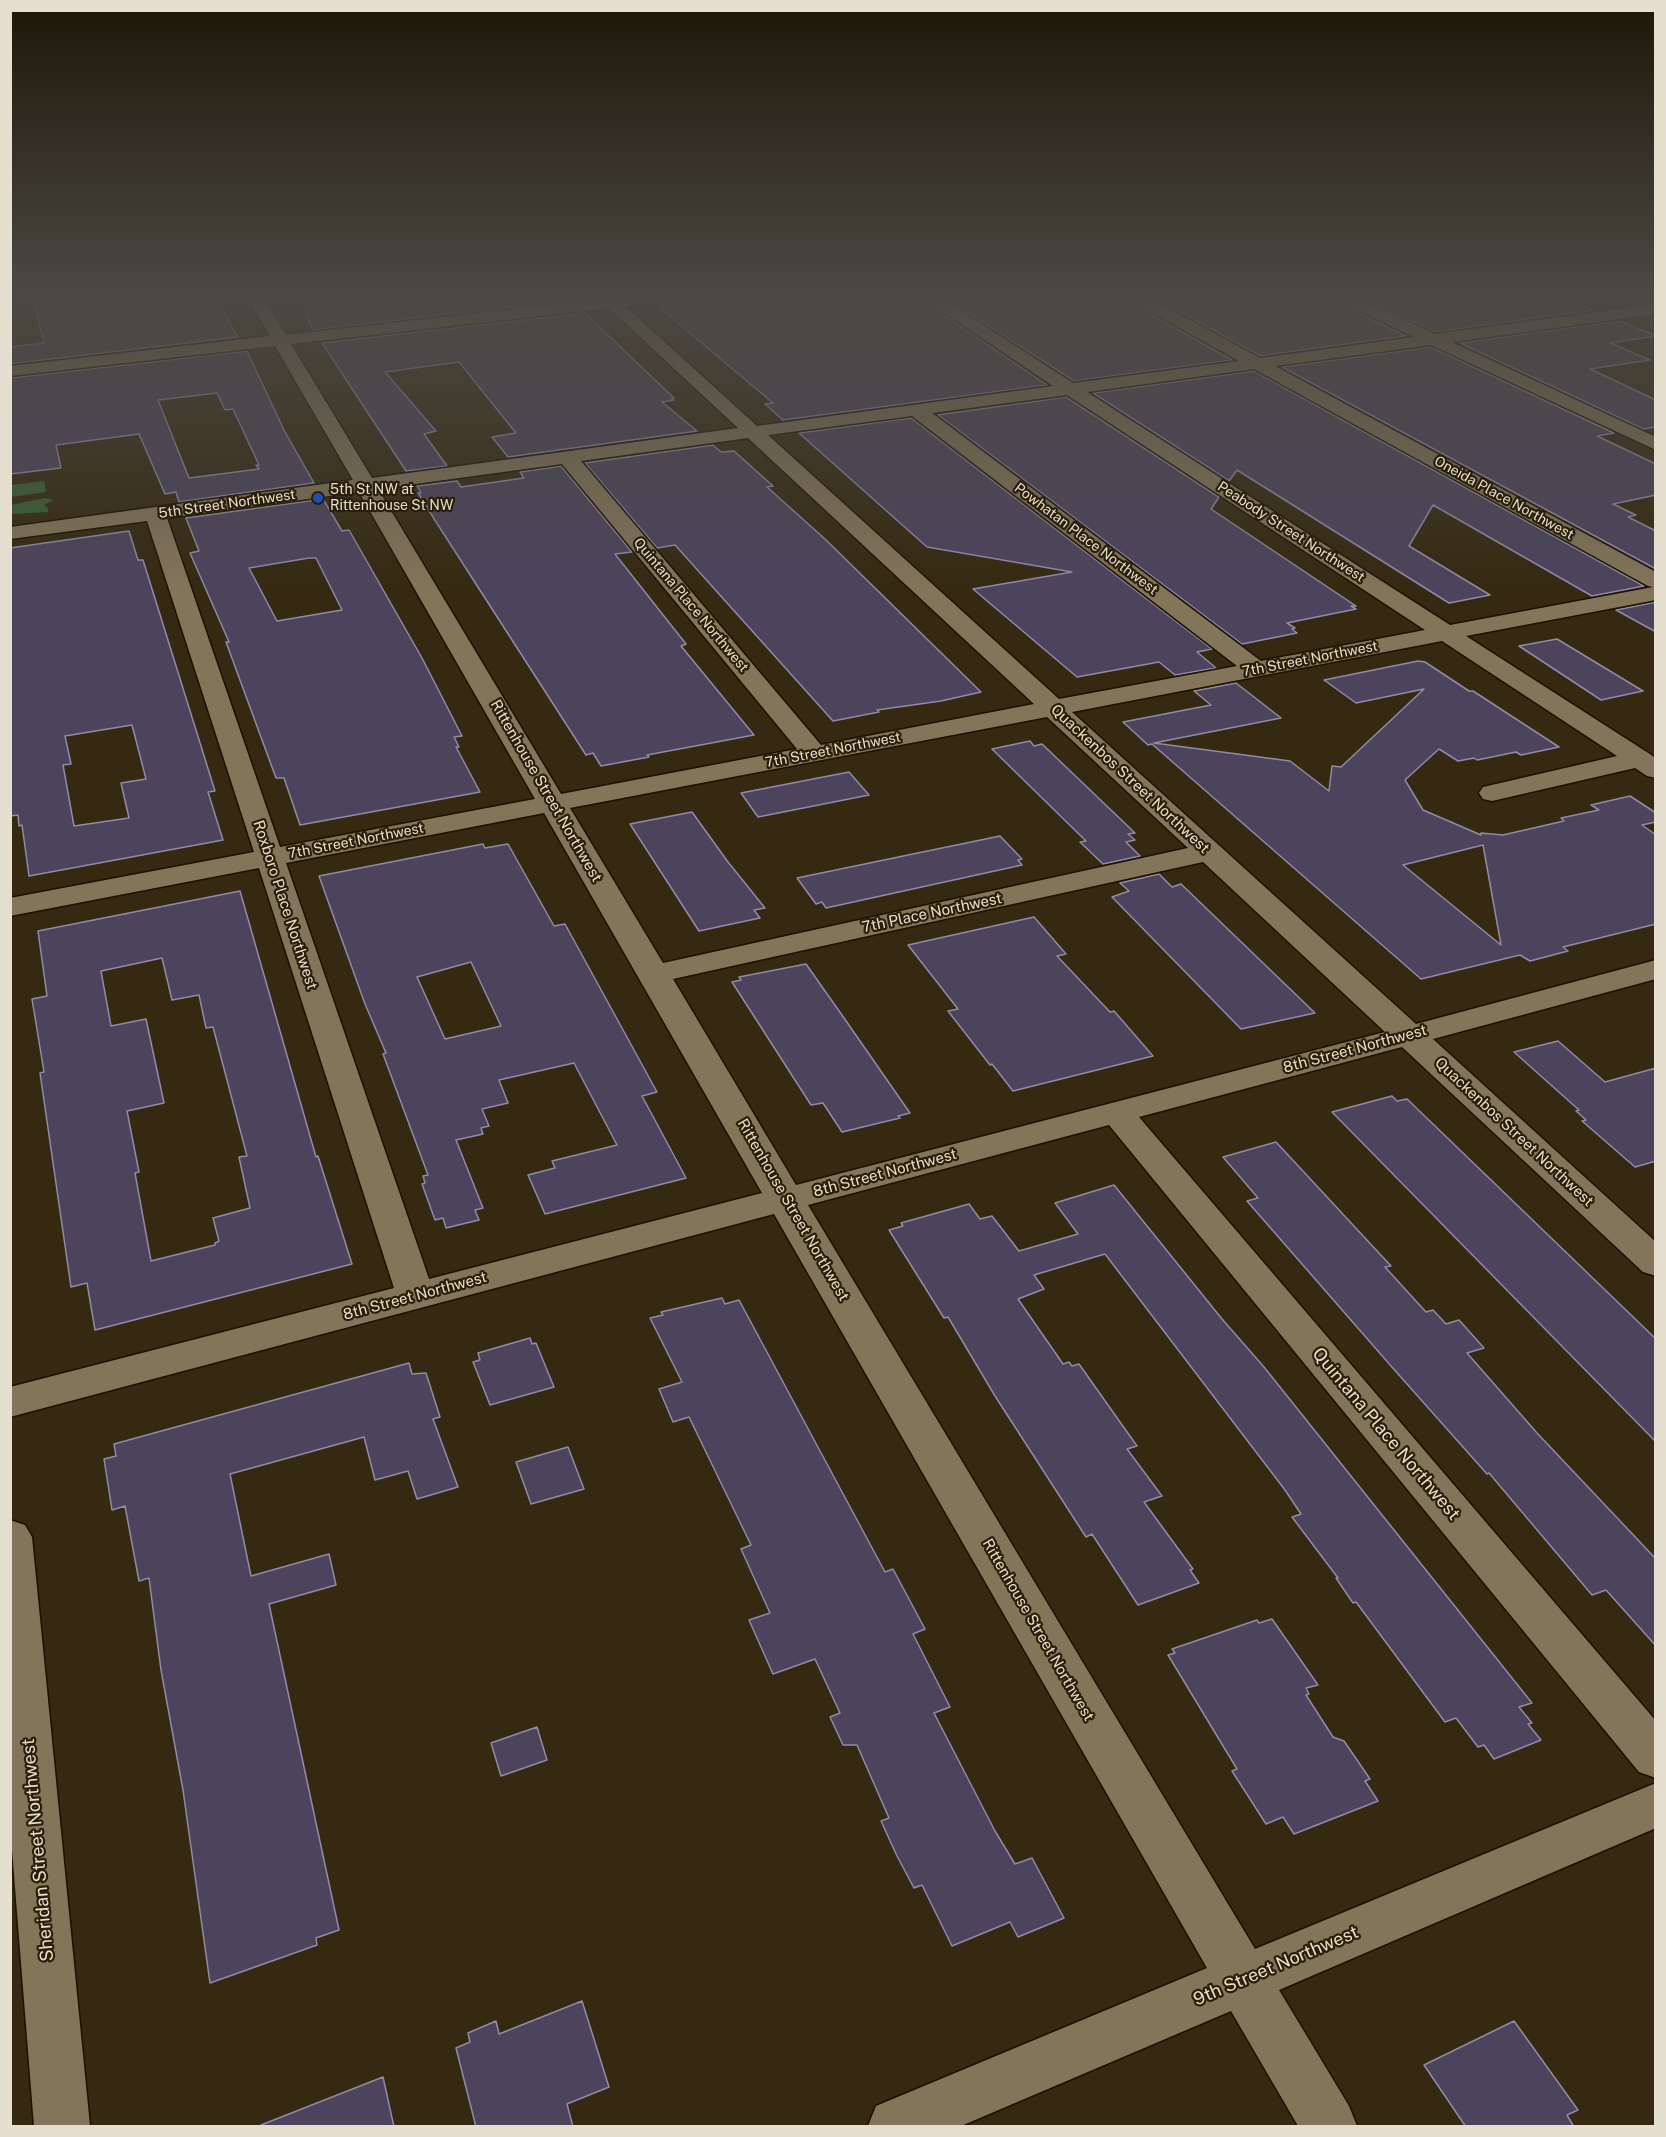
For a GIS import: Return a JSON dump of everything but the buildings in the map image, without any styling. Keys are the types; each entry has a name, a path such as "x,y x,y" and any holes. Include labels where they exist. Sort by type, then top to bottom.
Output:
{"street":[{"name":"Rittenhouse Street Northwest","path":"313,395 1329,2127"},
{"name":"Quackenbos Street Northwest","path":"712,395 1656,1263"},
{"name":"5th Street Northwest","path":"10,533 1023,395"},
{"name":"Peabody Street Northwest","path":"1080,395 1647,764"},
{"name":"Oneida Place Northwest","path":"1315,395 1656,581"},
{"path":"1549,395 1656,444"},
{"name":"Powhatan Place Northwest","path":"916,410 1256,669"},
{"path":"1628,432 1656,427"},
{"name":"Quintana Place Northwest","path":"567,457 814,753"},
{"name":"Roxboro Place Northwest","path":"155,513 416,1296"},
{"name":"7th Street Northwest","path":"10,907 1656,593"},
{"path":"1492,794 1647,764"},
{"name":"7th Place Northwest","path":"654,974 1210,852"},
{"name":"8th Street Northwest","path":"10,1402 1656,969"},
{"name":"Quintana Place Northwest","path":"1116,1112 1656,1757"},
{"name":"Sheridan Street Northwest","path":"10,1537 62,2127"},
{"name":"9th Street Northwest","path":"896,2127 1656,1805"}],"green space":[{"path":"44,481 46,492 11,497 11,485"},
{"path":"44,498 54,500 44,505 48,508 48,512 11,514 11,505"}],"place":[{"name":"5th St NW at Rittenhouse St NW","path":"318,498"}]}
